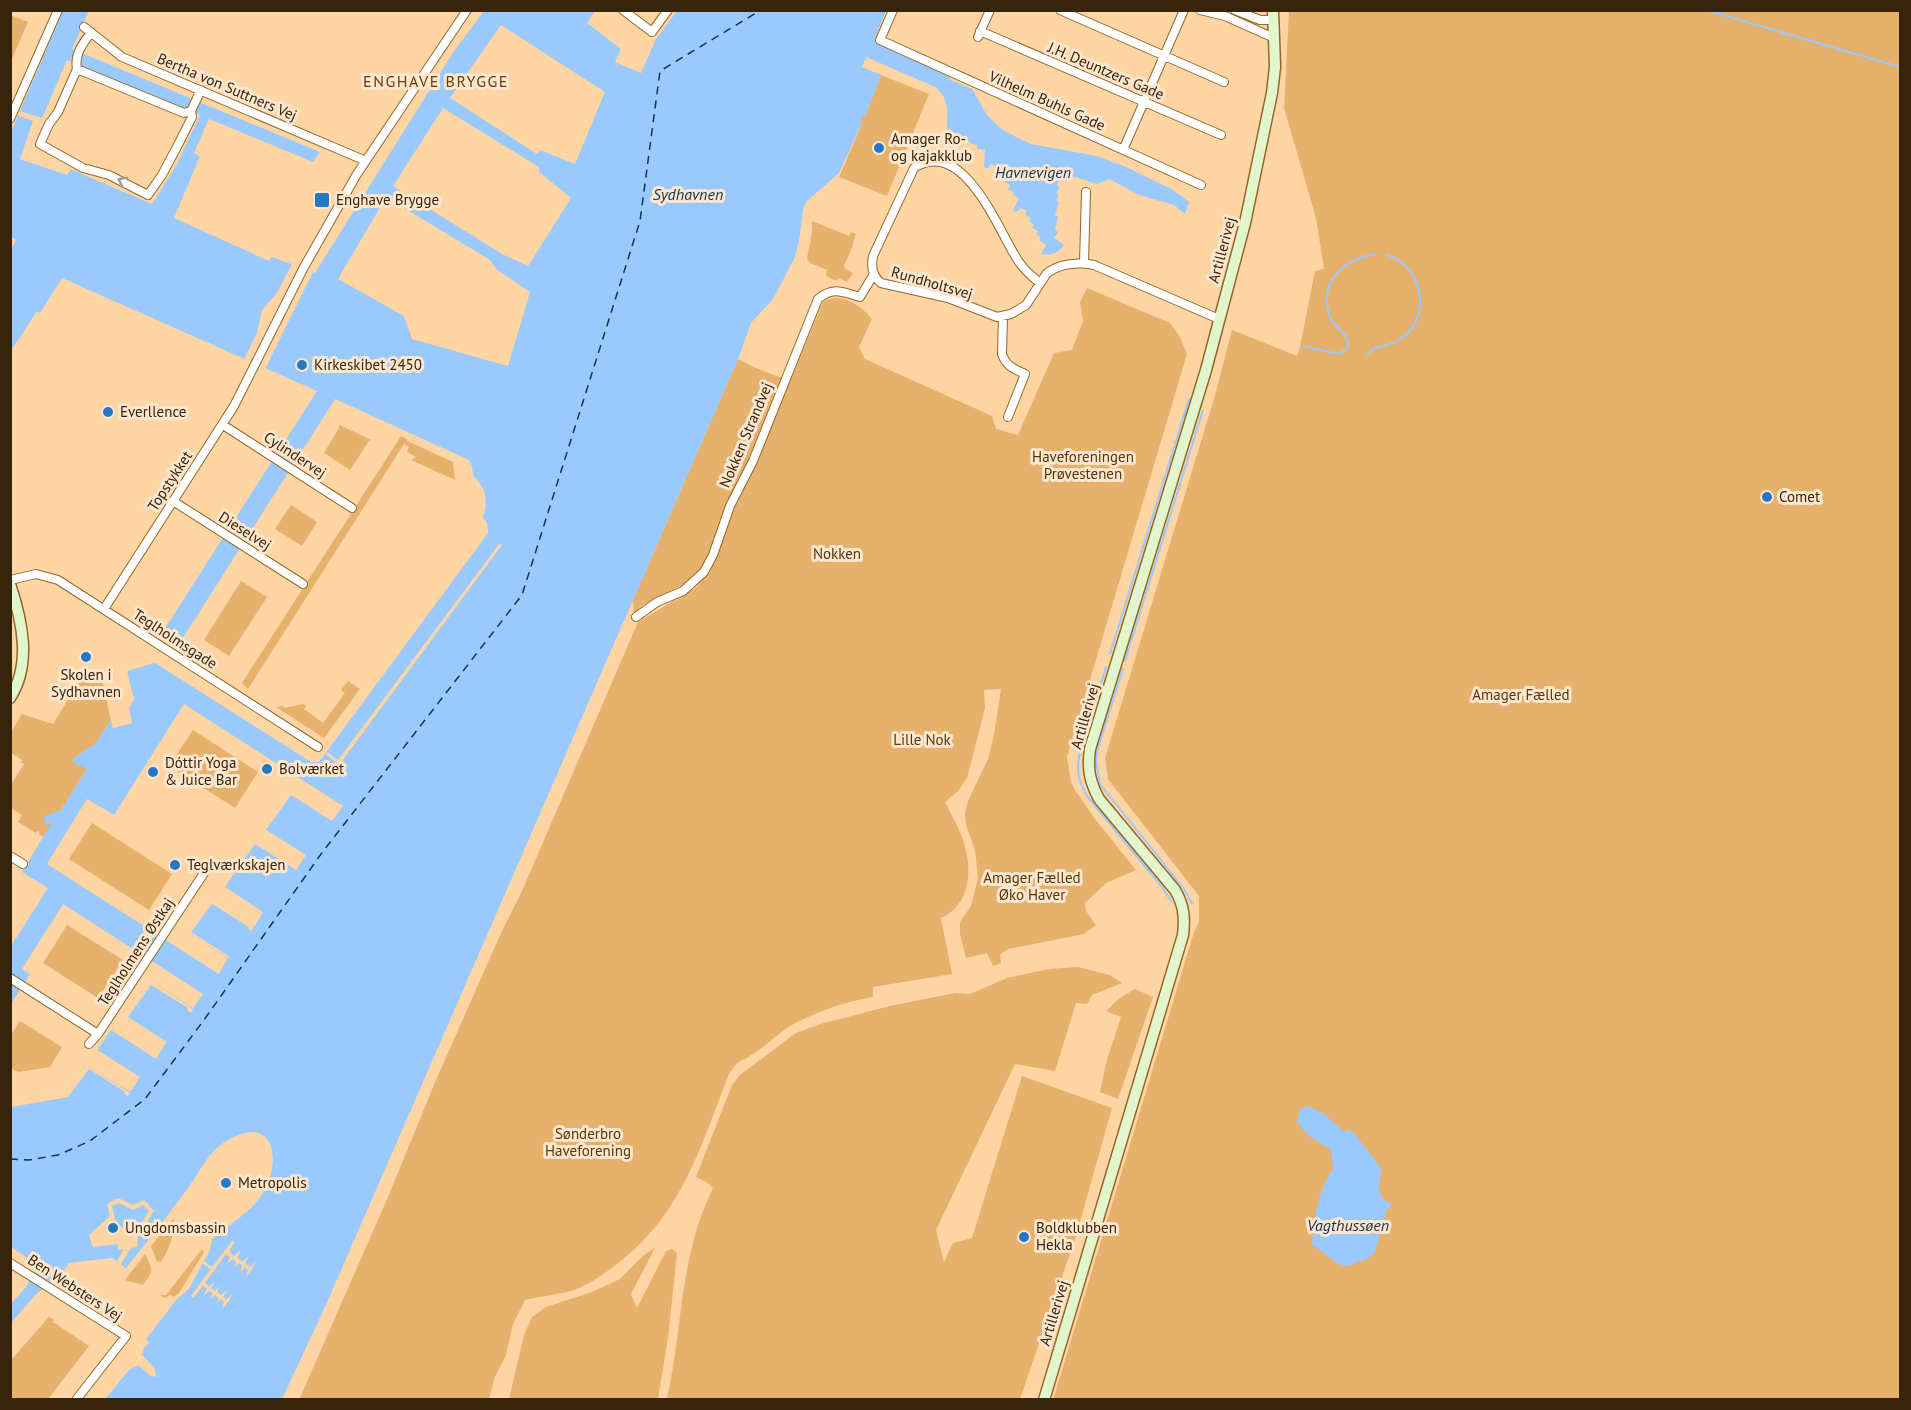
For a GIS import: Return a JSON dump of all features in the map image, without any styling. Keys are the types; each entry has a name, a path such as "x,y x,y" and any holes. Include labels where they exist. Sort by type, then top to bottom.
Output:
{"street":[{"path":"10,119 58,10"},
{"name":"Topstykket","path":"104,609 223,424 303,268 366,161 467,10"},
{"path":"623,10 652,32 668,10"},
{"name":"Vilhelm Buhls Gade","path":"893,10 880,40 1201,185"},
{"name":"J.H. Deuntzers Gade","path":"990,10 979,34 1221,135"},
{"path":"1060,10 1224,82"},
{"path":"1123,150 1184,10"},
{"path":"1200,10 1225,16 1274,38"},
{"path":"1235,10 1260,20 1273,15"},
{"name":"Artillerivej","path":"1044,1400 1183,935 1185,920 1181,900 1099,799 1092,786 1088,764 1090,749 1206,370 1245,223 1268,119 1275,67 1273,15"},
{"name":"Bertha von Suttners Vej","path":"76,66 78,50 87,30 122,57 366,161"},
{"path":"191,111 184,113 76,66 58,112 48,124 40,144 83,168 109,175 148,195 192,117 191,111 201,90"},
{"name":"Rundholtsvej","path":"1003,316 991,315 948,298 886,285 877,280 872,269 873,256 914,168 933,161 948,164 973,185 990,208 1017,260 1040,283"},
{"path":"1084,263 1086,192"},
{"path":"1008,417 1025,374 1012,368 1002,354 1003,316 1018,311 1026,305 1047,273 1054,268 1084,263 1094,265 1219,319"},
{"name":"Nokken Strandvej","path":"636,617 657,602 683,591 704,572 713,555 730,506 753,460 818,299 830,291 860,297 874,274"},
{"name":"Cylindervej","path":"223,424 352,508"},
{"name":"Dieselvej","path":"173,501 303,584"},
{"name":"Teglholmsgade","path":"10,582 32,574 50,576 318,747"},
{"path":"10,582 19,615 23,651 20,679 10,698"},
{"path":"10,856 23,864"},
{"name":"Teglholmens Østkaj","path":"89,1044 146,963 204,873"},
{"path":"10,978 98,1034"},
{"name":"Ben Websters Vej","path":"10,1263 126,1336 76,1400"}],"green space":[{"name":"Amager Fælled","path":"1289,11 1900,11 1900,1399 1053,1400 1194,932 1199,922 1199,896 1108,779 1105,758 1216,392 1232,330 1297,356 1315,271 1324,269 1316,218 1284,108"},
{"path":"11,15 28,22 11,61"},
{"name":"Amager Ro- og kajakklub","path":"881,75 929,94 887,196 839,177"},
{"path":"812,221 849,236 851,232 856,234 844,265 845,269 853,273 847,282 826,276 827,270 810,263 807,258"},
{"path":"1087,288 1170,323 1180,337 1187,354 1067,757 1071,782 1075,790 1136,870 1106,883 1085,903 1086,911 1096,925 1084,934 1008,949 1000,955 1001,963 993,966 987,953 966,958 960,934 960,922 971,906 978,878 975,850 966,825 965,813 968,801 988,759 1001,689 984,690 985,708 967,778 958,791 945,802 961,835 968,862 964,895 951,912 941,918 952,974 873,987 873,997 830,1008 810,1016 785,1029 758,1051 737,1063 729,1074 686,1180 656,1227 636,1248 589,1283 568,1292 525,1300 513,1324 506,1355 495,1377 489,1399 299,1400 388,1197 436,1080 522,891 638,622 697,587 712,565 732,512 757,462 823,302 837,298 850,301 872,319 859,347 865,359 992,416 996,429 1018,435 1054,353 1072,350 1083,321 1080,302"},
{"path":"738,359 782,378 742,476 725,509 700,571 686,583 643,605 634,613 633,600"},
{"path":"339,425 372,440 369,441 350,470 324,453"},
{"path":"401,436 453,462 455,480 411,460 416,457 407,452 409,447 404,444 248,689 242,683"},
{"path":"291,505 317,522 302,546 275,529"},
{"path":"241,581 267,597 229,656 204,640"},
{"path":"101,676 111,720 95,744 76,756 87,769 61,810 47,823 52,824 43,837 39,834 40,832 36,833 18,822 22,815 11,808 10,786 24,764 10,752 11,732 22,714 53,724 79,682"},
{"path":"348,681 360,689 324,738 276,707 283,706 284,708 303,704 306,706 304,709 323,723 345,693 341,690"},
{"path":"193,730 258,772 235,808 169,766"},
{"path":"92,823 172,874 149,910 69,859"},
{"path":"67,925 123,960 98,998 43,963"},
{"path":"1078,967 1110,975 1122,983 1092,995 1087,1004 1076,1003 1055,1071 1015,1064 936,1230 944,1262 953,1243 972,1238 1022,1076 1112,1108 1076,1236 1020,1399 667,1399 688,1266 702,1214 713,1188 696,1177 732,1085 740,1075 796,1033 824,1023 890,1006 955,993 970,994 1007,978 1049,969"},
{"path":"1135,989 1153,997 1118,1099 1100,1092 1106,1063 1121,1017 1106,1011 1120,998"},
{"path":"20,1021 62,1047 50,1067 18,1072 11,1068 11,1035"},
{"path":"174,1218 169,1247 160,1263 157,1262 151,1246"},
{"path":"655,1248 631,1294 637,1308 666,1251 672,1249 677,1253 668,1338 658,1399 509,1399 524,1335 532,1317 546,1307 592,1292 620,1279 644,1255"},
{"path":"202,1249 204,1252 179,1293 174,1297 170,1295 164,1298 160,1295 166,1295"},
{"path":"145,1254 151,1270 143,1285 125,1280"},
{"path":"49,1317 89,1346 48,1399 11,1399 11,1360"}],"water":[{"name":"Sydhavnen","path":"63,11 89,11 72,49 320,152 313,162 209,119 194,153 200,156 174,218 269,261 272,257 315,273 454,51 484,11 595,11 587,23 621,49 615,62 641,73 656,39 677,11 886,11 874,40 951,75 949,79 972,89 987,115 1000,128 1031,144 1097,156 1126,167 1173,190 1189,202 1185,214 1174,205 1139,195 1109,179 1097,184 1076,177 1068,178 1066,181 1060,179 1057,185 1060,187 1056,193 1059,195 1056,200 1059,202 1055,215 1058,217 1055,230 1058,232 1054,238 1064,245 1054,253 1041,254 1046,245 1039,240 1041,238 1036,234 1038,231 1032,228 1034,225 1029,221 1031,218 1025,215 1027,211 1021,208 1016,212 1013,211 1019,198 1008,189 1010,185 1000,176 1002,173 996,170 998,167 991,164 987,169 984,167 985,150 977,149 977,145 964,141 964,137 958,137 958,134 947,129 947,106 940,91 866,57 862,67 881,75 865,116 860,122 862,123 839,173 806,202 795,257 773,299 751,323 738,359 325,1307 282,1399 105,1399 129,1370 139,1365 149,1375 156,1377 155,1369 142,1355 149,1343 146,1339 177,1299 188,1290 210,1250 212,1239 246,1212 263,1193 269,1181 273,1155 265,1137 256,1133 244,1133 228,1140 214,1151 178,1202 126,1268 112,1258 69,1263 59,1278 36,1294 11,1323 11,1304 26,1287 38,1265 11,1247 11,1102 65,1092 86,1064 130,1092 140,1077 97,1050 111,1030 156,1059 166,1043 122,1016 149,980 193,1008 203,994 63,904 22,969 30,974 11,1004 11,946 48,888 22,872 51,824 45,825 44,816 61,810 87,769 72,762 76,756 95,744 111,720 113,728 132,723 129,708 134,699 127,671 155,663 311,762 319,762 488,533 487,523 483,518 486,505 485,493 473,475 469,460 335,399 179,644 162,633 317,391 62,278 40,313 37,311 11,351 11,250 16,240 11,237 11,132","holes":["501,25 605,92 575,164 540,150 537,154 450,98","67,60 200,115 177,164 152,204 28,151","443,108 539,167 539,172 571,198 528,266 502,254 393,186","386,197 490,260 496,269 530,292 508,366 412,339 404,316 338,279","184,704 343,806 332,821 291,795 266,830 306,855 296,870 255,844 225,887 263,912 254,927 209,898 185,931 228,958 219,974 47,864 87,799 114,815"]},
{"name":"Vagthussøen","path":"1307,1106 1323,1113 1344,1132 1347,1130 1354,1133 1381,1168 1379,1187 1381,1197 1391,1204 1391,1207 1387,1209 1375,1252 1366,1260 1343,1266 1312,1245 1320,1195 1333,1169 1331,1150 1309,1136 1297,1122 1299,1110"}],"pier":[{"path":"19,111 42,118 28,151 71,169 67,175 20,159 33,121 17,115"},
{"path":"292,264 313,272 265,369 244,359 257,333 262,310 277,293"},
{"path":"500,543 502,545 339,765 326,754 327,752 338,760"},
{"path":"209,898 254,927 251,931 249,927 212,904 191,932 229,958 185,931"},
{"path":"149,980 193,1009 191,1013 187,1010 188,1008 151,985 128,1017 166,1043 122,1016"},
{"path":"86,1064 130,1093 128,1096 89,1069 68,1097 11,1107 11,1102 65,1092"},
{"path":"118,1198 133,1205 144,1200 154,1211 138,1237 137,1247 131,1248 121,1264 117,1261 124,1249 118,1250 118,1244 93,1247 89,1235 110,1216 107,1204","holes":["119,1203 133,1210 143,1205 149,1211 135,1233 126,1232 115,1220 112,1206"]},
{"path":"232,1241 235,1242 229,1251 234,1256 241,1250 237,1258 242,1262 249,1256 245,1263 250,1267 256,1261 252,1269 246,1277 248,1270 245,1267 240,1273 242,1266 239,1263 234,1268 236,1262 233,1259 227,1264 230,1257 226,1254 205,1283 209,1286 215,1282 211,1288 215,1291 220,1285 217,1292 221,1295 227,1290 223,1297 227,1299 232,1294 229,1301 222,1309 224,1302 221,1299 216,1304 219,1298 215,1295 210,1300 213,1293 209,1291 203,1296 207,1289 203,1286 193,1298 191,1296 210,1270 200,1262 202,1259 213,1266"}],"waterway":[{"path":"1706,10 1900,67"},
{"path":"1303,346 1339,354 1346,349 1348,340 1332,321 1328,308 1329,285 1335,276 1352,261 1376,254"},
{"path":"1367,355 1370,351 1395,342 1406,335 1416,322 1420,306 1419,290 1414,277 1404,265 1387,255"},
{"path":"1110,654 1189,399"},
{"path":"1125,661 1203,410"},
{"path":"1106,667 1080,752 1078,764 1080,780 1087,796 1171,901"},
{"path":"1123,669 1097,751 1096,762 1100,784 1184,889 1192,904"}],"ferry route":[{"path":"10,1159 29,1160 58,1155 90,1141 145,1099 204,1020 321,854 522,595 640,221 660,71 761,10"}],"place":[{"name":"Amager Ro- og kajakklub","path":"879,148"},
{"name":"Enghave Brygge","path":"322,200"},
{"name":"Kirkeskibet 2450","path":"302,365"},
{"name":"Everllence","path":"108,412"},
{"name":"Comet","path":"1767,497"},
{"name":"Skolen i Sydhavnen","path":"86,657"},
{"name":"Bolværket","path":"267,769"},
{"name":"Dóttir Yoga & Juice Bar","path":"153,772"},
{"name":"Teglværkskajen","path":"175,865"},
{"name":"Metropolis","path":"226,1183"},
{"name":"Ungdomsbassin","path":"113,1228"},
{"name":"Boldklubben Hekla","path":"1024,1237"}],"district":[{"name":"ENGHAVE BRYGGE","path":"436,81"}],"water label":[{"name":"Havnevigen","path":"1033,172"}],"park label":[{"name":"Haveforeningen Prøvestenen","path":"1083,466"},
{"name":"Nokken","path":"837,554"},
{"name":"Lille Nok","path":"922,740"},
{"name":"Amager Fælled Øko Haver","path":"1032,886"},
{"name":"Sønderbro Haveforening","path":"588,1142"}]}
